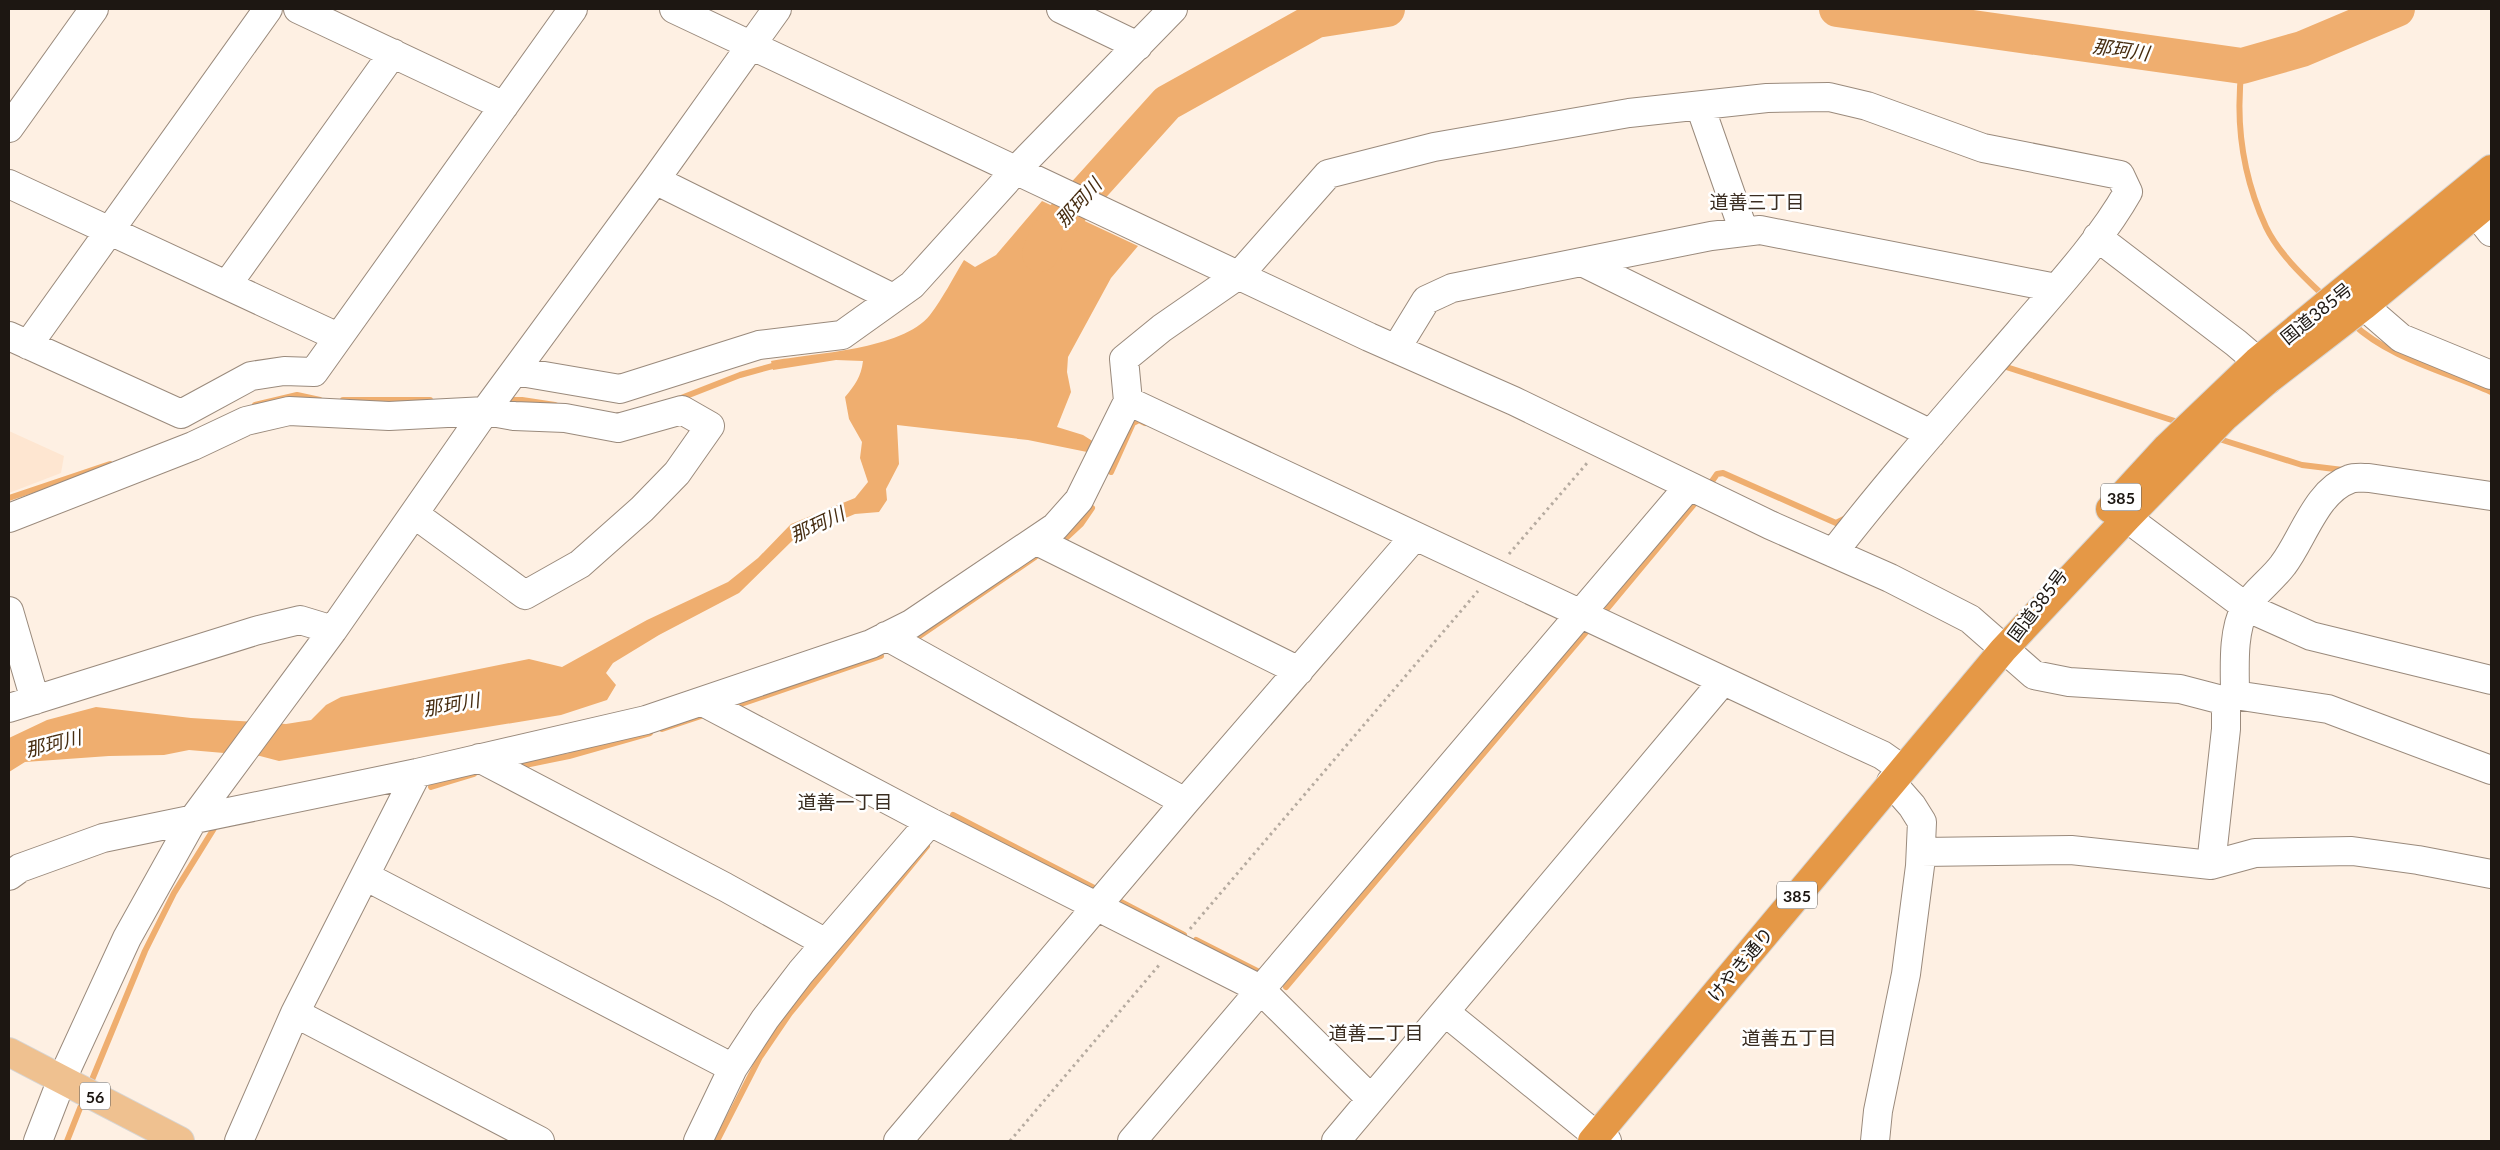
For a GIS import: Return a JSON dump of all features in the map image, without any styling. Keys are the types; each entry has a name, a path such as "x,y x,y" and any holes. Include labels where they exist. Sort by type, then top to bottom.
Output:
{"highway":[{"name":"国道385号","path":"2003,650 2111,507 2167,447 2262,370 2491,169"},
{"name":"国道385号","path":"2003,650 2224,418 2262,370 2364,306 2486,215"},
{"name":"けやき通り","path":"1599,1139 2003,650"}],"main road":[{"name":"56","path":"9,1052 180,1141"}],"street":[{"path":"9,128 94,9"},
{"path":"193,446 182,414 19,341 110,232 268,9"},
{"path":"298,9 504,106"},
{"path":"182,414 252,376 284,371 314,372 573,9"},
{"path":"674,9 1234,271 1396,349 1514,401 1689,486 1890,578 1970,619 2003,650 2034,674 2069,682 2180,690 2230,698 2328,709 2491,770"},
{"path":"38,1141 62,1079 127,938 194,818 209,795 326,638 486,411 777,9"},
{"path":"1061,9 1138,46"},
{"path":"509,379 620,389 759,345 842,335 912,285 1023,173 1173,9"},
{"path":"227,285 393,53"},
{"path":"9,876 20,868 103,838 417,774 646,720 704,702 871,644 911,624 1037,541 1055,527 1079,500 1128,401 1124,359 1234,271 1328,174 1434,147 1629,113 1767,98 1829,97 1867,106 1984,148 2120,175 2128,192 2116,213 2098,237 1873,502 1834,553"},
{"path":"1700,106 1744,232"},
{"path":"655,180 893,298"},
{"path":"9,184 338,337"},
{"path":"1396,349 1426,300 1452,288 1711,236 1760,230 2056,288"},
{"path":"2098,237 2262,370"},
{"path":"1582,262 1931,434"},
{"path":"2364,306 2401,338 2491,375"},
{"path":"1128,401 1882,755 1897,776 1922,822 1921,852 1906,974 1878,1111 1874,1141"},
{"path":"9,518 193,446 246,421 289,411 389,416 486,411 514,416 565,418 618,428 682,410 710,426 676,473 642,510 580,564 525,595 414,514"},
{"path":"2211,865 2238,634 2246,607 2293,552 2308,519 2326,497 2350,479 2369,478 2491,496"},
{"path":"1132,1141 1689,486"},
{"path":"2127,518 2246,607 2311,636 2430,663 2491,680"},
{"path":"898,1141 1185,802 1415,536"},
{"path":"1037,541 1299,671"},
{"path":"9,611 35,700"},
{"path":"9,708 255,631 300,620 326,638"},
{"path":"886,636 1185,802"},
{"path":"1336,1141 1723,681"},
{"path":"704,702 930,822 1260,989 1371,1099"},
{"path":"479,758 717,883 826,943"},
{"path":"239,1141 296,1013 417,774"},
{"path":"698,1141 733,1068 771,1012 826,943 930,822"},
{"path":"1921,852 2071,850 2211,865 2255,853 2352,850 2491,874"},
{"path":"365,876 733,1068"},
{"path":"1445,1012 1599,1139"},
{"path":"296,1013 540,1141"}],"path":[{"path":"1010,1141 1602,445"}],"shaded area":[{"path":"9,431 64,456 61,473 9,493"}],"water":[{"path":"1042,201 1138,246 1111,278 1068,357 1067,372 1071,392 1057,427 1083,435 1094,442 1092,453 1028,440 897,425 899,464 886,489 887,500 879,512 855,514 793,540 739,593 659,635 613,663 606,673 616,685 607,700 561,715 279,761 260,756 189,750 164,755 109,756 25,762 9,772 9,738 47,720 96,707 191,718 286,724 311,720 326,705 341,697 529,659 562,667 647,620 728,582 758,558 791,524 855,498 868,482 860,458 862,442 849,419 845,397 857,381 863,361 836,360 773,370 771,361 879,343 917,327 935,308 964,260 975,267 996,255"}],"waterway":[{"name":"那珂川","path":"1040,254 1047,236 1167,103 1316,20 1387,9"},
{"name":"那珂川","path":"1837,9 2242,66 2302,49 2397,9"},
{"path":"2242,66 2240,128 2246,169 2258,208 2271,237 2278,247 2292,265 2325,297"},
{"path":"2352,323 2383,346 2401,355 2491,392"},
{"path":"676,400 740,375 780,364"},
{"path":"2000,365 2181,423"},
{"path":"255,405 297,395 320,400"},
{"path":"343,400 430,400"},
{"path":"503,400 522,400 555,405"},
{"path":"1111,458 1116,461 1133,423 1139,420 1145,423"},
{"path":"2216,438 2302,465 2343,470"},
{"path":"1111,472 1116,461"},
{"path":"9,498 110,464"},
{"path":"1708,487 1717,474 1723,473 1836,523 1846,518"},
{"path":"1601,616 1700,497"},
{"path":"1067,537 1081,524 1092,508"},
{"path":"918,637 1035,557"},
{"path":"1286,987 1592,625"},
{"path":"741,704 881,656"},
{"path":"662,729 701,716"},
{"path":"525,765 569,756 650,733"},
{"path":"431,787 474,774"},
{"path":"953,815 1098,890"},
{"path":"89,1087 145,951 174,893 218,822"},
{"path":"717,1141 760,1057 790,1013 927,846"},
{"path":"1121,902 1184,935"},
{"path":"1196,940 1265,975"},
{"path":"67,1141 84,1098"}],"district":[{"name":"道善三丁目","path":"1757,201"},
{"name":"道善一丁目","path":"845,801"},
{"name":"道善二丁目","path":"1376,1032"},
{"name":"道善五丁目","path":"1789,1037"}]}
